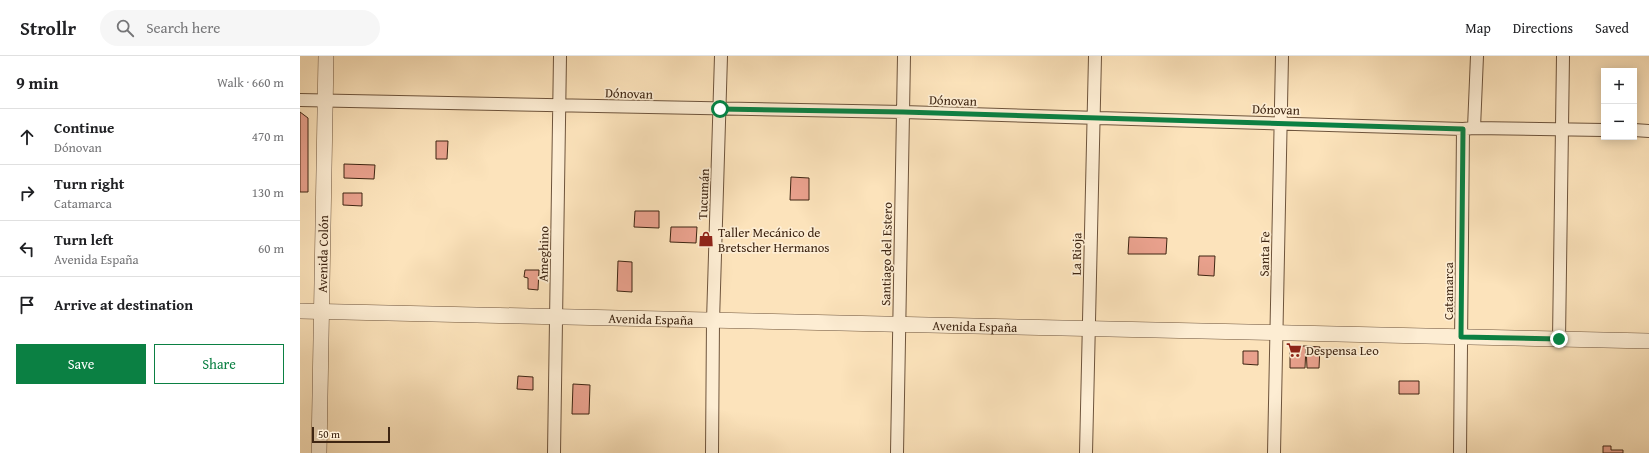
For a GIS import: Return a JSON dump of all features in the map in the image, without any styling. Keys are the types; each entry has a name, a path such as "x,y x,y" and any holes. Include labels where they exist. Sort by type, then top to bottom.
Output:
{"street":[{"name":"Avenida Colón","path":"319,453 320,312 326,56"},
{"name":"Ameghino","path":"554,453 560,56"},
{"name":"Tucumán","path":"712,453 713,321 721,56"},
{"name":"Santiago del Estero","path":"897,453 898,324 904,56"},
{"name":"La Rioja","path":"1086,453 1095,56"},
{"name":"Santa Fe","path":"1274,453 1282,56"},
{"name":"Catamarca","path":"1460,453 1461,337 1469,128 1477,56"},
{"path":"1559,339 1563,56"},
{"name":"Dónovan","path":"300,100 903,112 1469,128 1601,130"},
{"path":"1637,130 1649,130"},
{"name":"Avenida España","path":"300,311 556,318 1649,341"}],"building":[{"path":"300,112 308,118 308,192 300,192"},
{"path":"436,141 448,141 447,159 436,159"},
{"path":"344,164 375,165 374,179 344,178"},
{"path":"791,177 809,178 809,200 790,200"},
{"path":"343,193 362,193 362,206 343,205"},
{"path":"635,211 659,211 659,228 634,227"},
{"path":"671,227 697,227 696,243 670,242"},
{"path":"1129,237 1167,238 1166,254 1128,254"},
{"path":"1199,256 1215,256 1214,276 1198,275"},
{"path":"618,261 632,262 632,292 617,291"},
{"path":"525,270 539,270 538,290 528,289 528,278 524,277"},
{"path":"1295,346 1306,346 1305,368 1290,368 1290,351"},
{"path":"1306,346 1320,347 1319,368 1307,368"},
{"path":"1243,351 1258,351 1258,365 1243,364"},
{"path":"518,376 533,377 533,390 517,389"},
{"path":"1399,381 1419,381 1419,394 1399,394"},
{"path":"573,384 590,385 589,414 572,414"},
{"path":"1603,446 1611,446 1611,450 1623,450 1623,453 1603,453"}],"place":[{"name":"Taller Mecánico de Bretscher Hermanos","path":"706,239"},
{"name":"Despensa Leo","path":"1294,350"}],"route":[{"path":"720,109 903,112 1463,129 1461,337 1559,339"}]}
